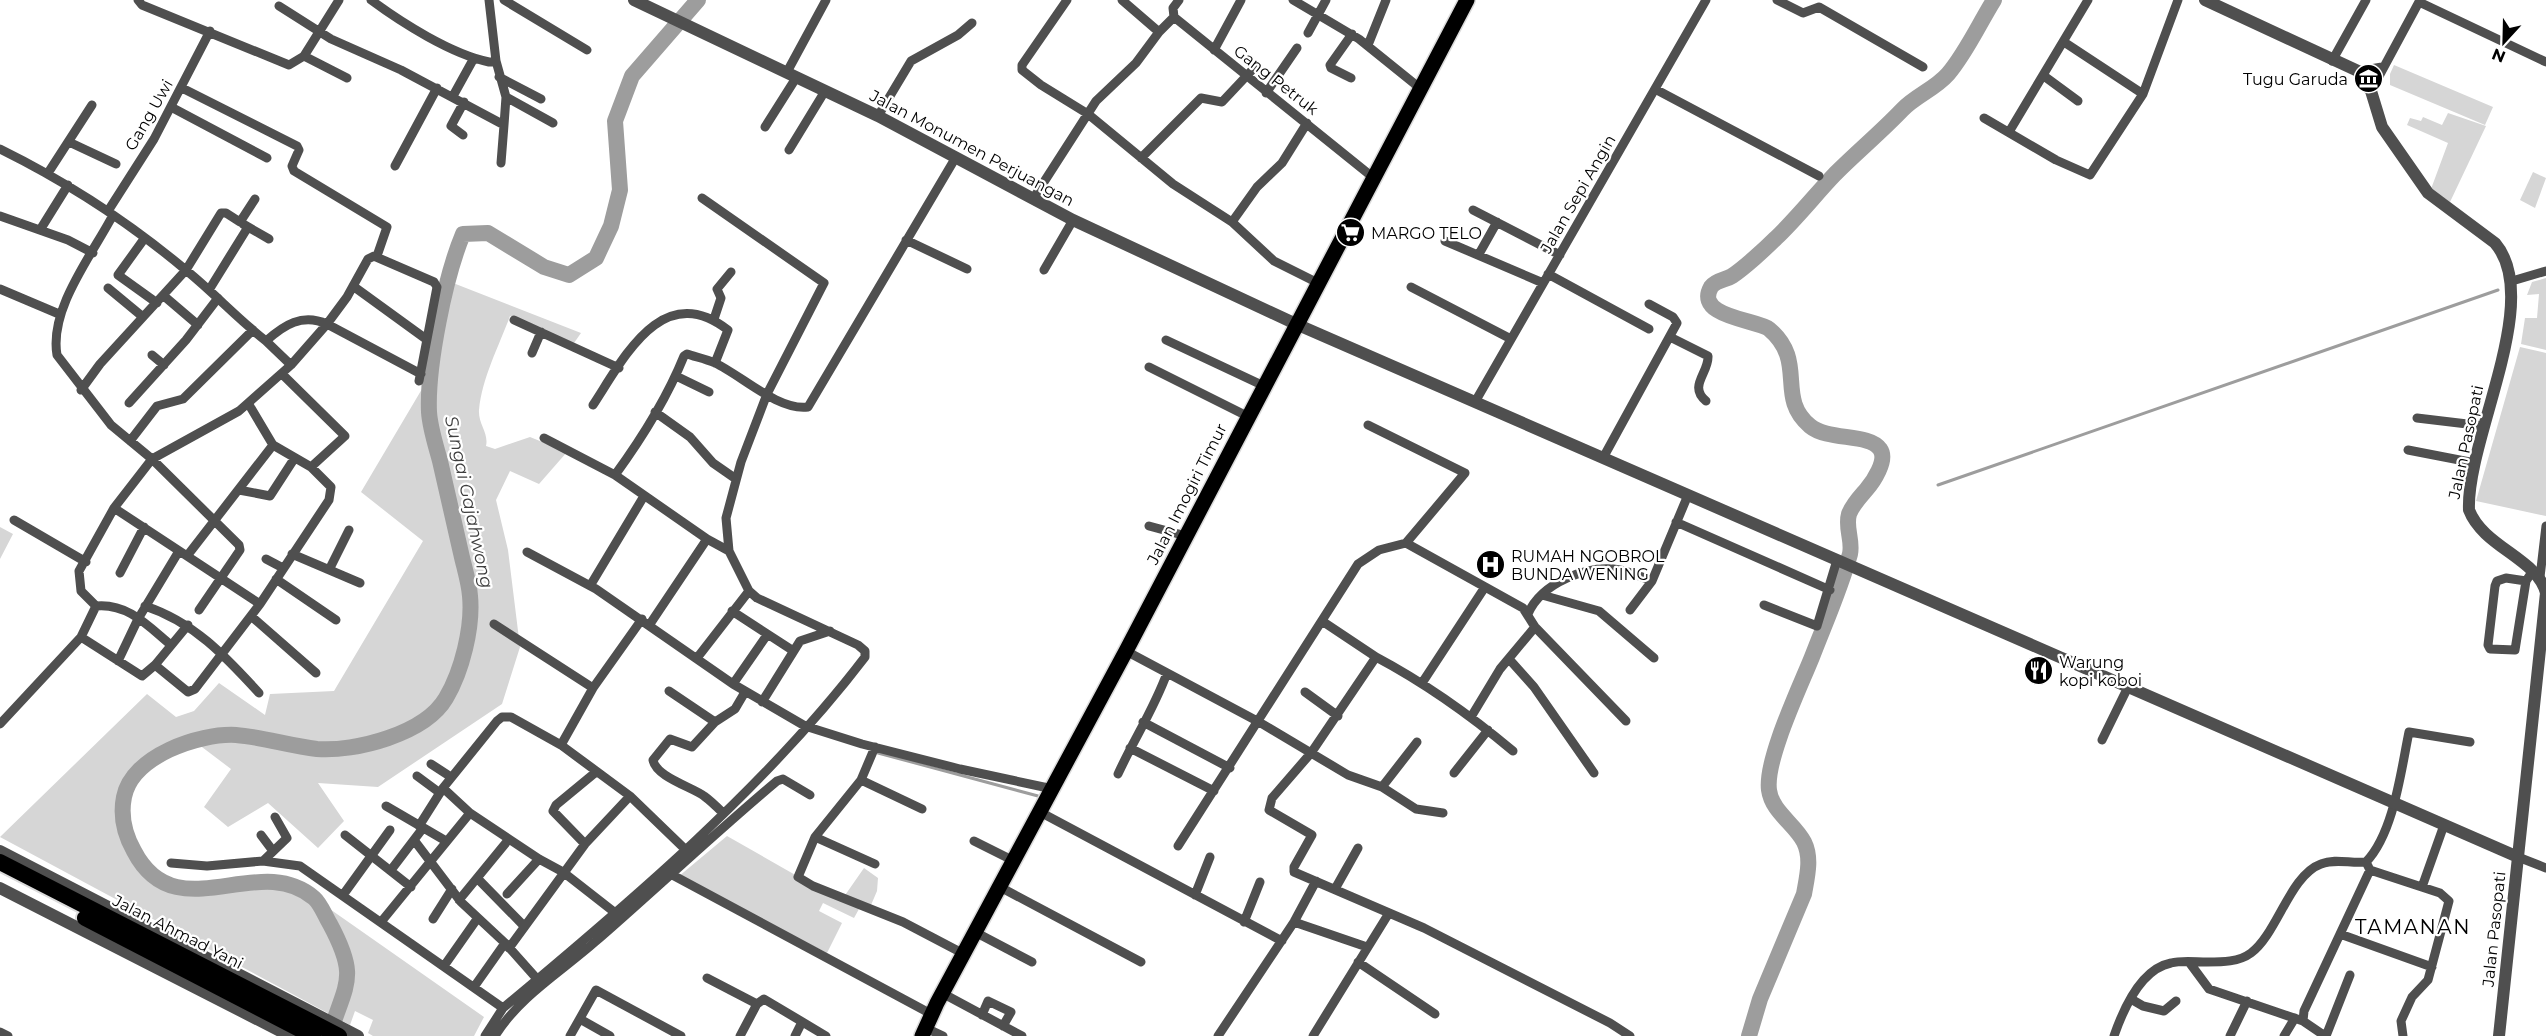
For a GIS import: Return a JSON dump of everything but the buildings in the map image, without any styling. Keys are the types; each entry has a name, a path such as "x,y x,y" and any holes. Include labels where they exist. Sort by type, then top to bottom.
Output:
{"highway":[{"name":"Jalan Ahmad Yani","path":"0,862 49,894 298,1022 339,1036"},
{"name":"Jalan Ahmad Yani","path":"0,875 49,894"}],"main road":[{"name":"Jalan Imogiri Timur","path":"911,1036 931,1015 1046,802 1467,0"}],"street":[{"path":"138,0 142,5 210,31 285,64 295,64 304,56 317,31 339,0"},
{"path":"371,0 403,22 474,58 489,62 496,61"},
{"path":"489,0 496,61 506,97 501,163"},
{"path":"504,0 587,50"},
{"name":"Jalan Monumen Perjuangan","path":"634,0 653,4 670,17 957,156 1073,220 1296,324 1837,562 1857,568 2518,857"},
{"path":"765,127 826,0"},
{"path":"1067,0 1022,67 1041,85 1088,114 1173,184 1232,222 1274,261 1318,283"},
{"path":"1122,0 1159,32"},
{"path":"1033,199 1096,101 1136,63 1159,32 1174,17 1173,8 1179,0"},
{"path":"1214,50 1241,0"},
{"path":"1293,0 1368,45 1421,89"},
{"path":"1308,33 1326,0"},
{"path":"1368,45 1386,0"},
{"name":"Jalan Sepi Angin","path":"1475,402 1706,0"},
{"path":"1777,0 1803,13 1819,8 1923,67"},
{"path":"2009,132 2088,0"},
{"path":"1984,118 2090,175 2143,94 2178,0"},
{"path":"2208,0 2332,61 2358,71 2382,67"},
{"path":"2332,61 2366,0"},
{"path":"2371,91 2382,67 2420,1 2546,63"},
{"path":"279,6 317,31 453,96 504,125"},
{"name":"Gang Petruk","path":"1174,17 1245,77 1375,178"},
{"path":"878,116 911,60 958,35 972,23"},
{"name":"Gang Uwi","path":"59,314 93,253 110,213 182,88 210,31"},
{"path":"1350,78 1331,68 1330,65 1352,34"},
{"path":"2064,42 2143,94"},
{"path":"1266,93 1297,48"},
{"path":"304,56 347,78"},
{"path":"453,96 474,58"},
{"path":"1141,158 1202,98 1222,102 1254,68"},
{"name":"Jalan Pasopati","path":"2358,71 2371,91 2382,127 2416,176 2438,202 2495,243 2507,262 2512,281 2508,326 2475,463 2469,502 2472,518 2487,537 2533,576 2546,593 2499,1036"},
{"path":"2044,76 2078,101"},
{"path":"499,77 542,99"},
{"path":"182,88 297,146 299,150 292,166 294,171 387,227 377,256"},
{"path":"395,166 437,88"},
{"path":"1655,89 1778,157 1819,176"},
{"path":"789,150 825,91"},
{"path":"506,97 553,123"},
{"path":"463,135 452,126 464,102"},
{"path":"48,173 92,105"},
{"path":"171,107 267,158"},
{"path":"1232,222 1257,187 1282,163 1307,123"},
{"path":"69,142 116,164"},
{"path":"0,149 48,173 110,213 186,270 291,365"},
{"path":"615,475 676,376 685,354 715,363 767,394 795,406 808,407 957,156"},
{"path":"40,230 68,185"},
{"path":"497,1035 503,1022 526,999 761,785 805,726 838,692 865,657 865,651 858,645 770,605 748,591 729,551 726,518 736,479 767,394 824,283 702,198"},
{"path":"209,290 244,225 255,199"},
{"path":"1473,210 1560,255"},
{"path":"81,390 100,364 165,296 186,270 221,213 226,213 269,239"},
{"path":"1,219 40,230 93,253"},
{"path":"1044,270 1073,220"},
{"path":"1479,254 1497,222"},
{"path":"144,239 117,274 157,303"},
{"path":"906,240 967,268"},
{"path":"1445,241 1546,279 1649,329"},
{"path":"171,645 120,607 96,606 81,591 78,582 80,571 114,507 152,459 239,411 282,374 327,324 368,259 377,256 436,285 420,378 327,324 311,319 286,324 266,340"},
{"path":"2512,281 2546,271"},
{"path":"714,319 721,298 717,289 731,272"},
{"path":"353,286 426,339"},
{"path":"1411,287 1511,339"},
{"path":"108,288 143,317"},
{"path":"0,289 59,314 55,343 57,355 81,390 111,425 152,459 240,548 199,610"},
{"path":"165,296 198,325"},
{"path":"129,403 198,325 218,298"},
{"path":"1603,458 1670,337 1676,320 1649,304"},
{"path":"593,405 636,342 666,317 678,313 714,319 729,332 715,363"},
{"path":"514,320 619,368"},
{"path":"130,441 157,406 183,399 253,330"},
{"path":"532,353 541,332"},
{"path":"1670,337 1708,357 1698,386 1700,394 1706,401"},
{"path":"1166,340 1264,386"},
{"path":"152,355 164,365"},
{"path":"1149,367 1247,416"},
{"path":"282,374 344,433 344,439 311,467"},
{"path":"676,376 709,392"},
{"path":"155,665 191,692 223,655 260,604 332,493 332,487 311,467 273,446 248,403"},
{"path":"655,412 690,437 713,463 736,479"},
{"path":"2417,418 2484,426"},
{"path":"1178,846 1230,768 1358,564 1379,550 1406,543 1465,471 1368,424"},
{"path":"544,438 615,475 707,539 729,551"},
{"path":"118,661 138,619 183,554 215,521 273,446"},
{"path":"2408,450 2475,463"},
{"path":"239,490 270,496 294,459"},
{"path":"1630,610 1652,581 1688,495"},
{"path":"590,586 644,496"},
{"path":"114,507 260,604"},
{"path":"14,520 86,562"},
{"path":"1676,522 1830,588"},
{"path":"1149,526 1185,536"},
{"path":"2533,576 2506,578 2498,581 2495,586 2488,645 2490,649 2515,650 2546,526"},
{"path":"120,573 144,528"},
{"path":"329,570 349,530"},
{"path":"561,745 593,688 646,622 707,539"},
{"path":"1406,543 1516,603 1528,614 1535,627 1626,721"},
{"path":"527,552 590,586 646,622 745,692 805,726 1046,802 1195,895 1282,941"},
{"path":"292,554 360,583"},
{"path":"266,559 283,568"},
{"path":"1764,605 1817,626 1837,562"},
{"path":"1528,614 1542,595 1563,578 1575,574 1618,570 1652,581"},
{"path":"276,579 336,620"},
{"path":"1422,683 1485,587"},
{"path":"698,658 748,591"},
{"path":"1542,595 1599,611 1654,658"},
{"path":"0,724 81,637 96,606"},
{"path":"146,606 188,625 223,655 259,693"},
{"path":"732,611 792,651"},
{"path":"251,616 316,673"},
{"path":"1322,621 1376,657 1422,683 1471,717 1513,751"},
{"path":"494,624 593,688"},
{"path":"81,637 142,676 155,665 188,625"},
{"path":"1471,717 1492,680 1535,627"},
{"path":"762,702 792,651 803,639 830,632"},
{"path":"733,684 767,635"},
{"path":"1126,651 1258,722 1348,775 1382,788 1416,809 1443,813"},
{"path":"1376,657 1311,753 1272,798 1269,808 1272,813 1312,834 1293,869 1389,912 1610,1023 1630,1036"},
{"path":"1509,659 1534,687 1594,773"},
{"path":"1118,774 1143,722 1154,709 1167,674"},
{"path":"2102,740 2128,687"},
{"path":"669,691 715,722"},
{"path":"723,818 704,796 683,787 653,762 669,739 692,747 715,722 735,709 745,692"},
{"path":"1305,692 1338,716"},
{"path":"391,870 414,840 441,790 502,717 523,722 561,745 630,796 688,852"},
{"path":"1143,722 1230,768"},
{"path":"1454,773 1488,730"},
{"path":"2284,1036 2304,1011 2377,848 2394,803 2409,732 2470,742"},
{"path":"1382,788 1417,742"},
{"path":"875,747 861,780 815,837 798,877 813,886 903,922 964,954"},
{"path":"1130,748 1214,791"},
{"path":"431,764 451,777"},
{"path":"585,844 554,811 556,805 596,772"},
{"path":"417,776 441,790 470,813 539,859 563,872 618,915"},
{"path":"761,785 783,779 810,795"},
{"path":"861,780 922,809"},
{"path":"474,987 524,926 585,844 630,796"},
{"path":"386,806 446,841"},
{"path":"381,922 470,813"},
{"path":"262,861 287,838 275,818"},
{"path":"2422,887 2444,825"},
{"path":"343,895 390,830"},
{"path":"261,835 273,851"},
{"path":"345,835 411,887"},
{"path":"815,837 875,864"},
{"path":"459,900 509,839"},
{"path":"414,840 459,900 507,945 538,980"},
{"path":"974,842 1014,861"},
{"path":"1335,889 1358,848"},
{"path":"0,851 49,894 298,1022 358,1036"},
{"path":"1195,895 1210,857"},
{"path":"2518,857 2546,868"},
{"path":"507,894 539,859"},
{"path":"171,863 207,866 262,861 300,866 503,1008"},
{"path":"2114,1036 2131,999 2143,981 2156,969 2171,963 2222,962 2251,953 2262,941 2293,892 2313,868 2329,861 2368,866 2444,895 2449,901 2426,984 2408,1002 2400,1026 2403,1036"},
{"path":"666,873 931,1015 982,1015 1022,1036"},
{"path":"477,878 524,926"},
{"path":"1218,1036 1282,941 1316,881"},
{"path":"1244,922 1260,882"},
{"path":"1000,887 1141,962"},
{"path":"0,888 49,894"},
{"path":"433,919 452,889"},
{"path":"1313,1036 1389,912"},
{"path":"485,1036 503,1008 618,915"},
{"path":"444,966 477,919"},
{"path":"1294,922 1367,947"},
{"path":"975,932 1032,962"},
{"path":"2340,933 2432,967"},
{"path":"1358,962 1435,1014"},
{"path":"2189,962 2209,989 2299,1019 2326,1036 2350,975"},
{"path":"707,978 757,1004"},
{"path":"570,1036 596,990 681,1036"},
{"path":"740,1036 757,1004 764,999 826,1036"},
{"path":"2131,999 2143,1006 2164,1011 2176,1001"},
{"path":"982,1015 988,1001 1011,1012 1003,1026"},
{"path":"2230,1036 2247,1001"},
{"path":"931,1015 943,1036"},
{"path":"580,1019 610,1036"},
{"path":"795,1036 802,1022"},
{"path":"0,1032 8,1036"}],"shaded area":[{"path":"2394,65 2493,107 2485,125 2390,85 2390,74"},
{"path":"2448,113 2486,126 2450,202 2431,189 2448,143 2407,125 2410,118 2421,121 2423,117 2442,125"},
{"path":"2533,172 2546,178 2535,208 2520,200"},
{"path":"2546,278 2546,350 2521,344 2525,318 2537,318 2539,294 2527,295 2532,282"},
{"path":"448,281 581,333 574,343 510,316 487,374 481,398 479,415 487,441 486,446 495,449 530,437 567,452 539,484 510,471 496,500 508,550 520,647 502,704 378,787 318,783 344,821 318,848 268,803 228,827 204,807 231,769 194,741 133,776 122,813 126,836 172,888 193,889 255,883 317,900 484,1017 474,1036 373,1036 368,1033 373,1020 355,1011 350,1025 0,837 147,694 176,717 194,711 219,683 265,715 270,694 334,691 423,541 361,492 435,367"},
{"path":"2520,347 2546,353 2546,516 2476,501"},
{"path":"0,527 13,534 0,559"},
{"path":"727,836 841,901 864,868 878,878 877,891 868,912 859,909 854,918 823,903 819,911 842,923 827,953 678,877"}],"waterway":[{"name":"Sungai Gajahwong","path":"329,1036 347,980 347,969 339,942 323,910 314,898 292,886 268,882 195,889 172,886 151,874 134,851 124,826 124,797 130,782 140,770 153,759 186,743 221,735 236,735 317,749 369,744 406,731 422,722 436,711 446,698 457,675 465,648 470,621 470,596 431,424 429,393 438,322 456,252 463,234 488,233 544,267 569,275 596,258 611,226 620,190 615,121 632,76 698,0"},
{"path":"1749,1036 1760,999 1804,894 1808,868 1808,854 1804,842 1774,805 1771,798 1769,777 1772,761 1784,724 1846,567 1851,549 1849,514 1876,476 1881,465 1882,454 1875,444 1827,434 1810,426 1800,415 1794,403 1790,367 1781,341 1763,326 1719,311 1711,305 1708,297 1713,285 1732,276 1760,253 1843,166 1907,105 1948,74 1967,48 1994,0"},
{"path":"1938,485 2498,290"},
{"path":"878,753 1038,796"}],"place":[{"name":"Tugu Garuda","path":"2369,79"},
{"name":"MARGO TELO","path":"1350,233"},
{"name":"RUMAH NGOBROL BUNDA WENING","path":"1490,565"},
{"name":"Warung kopi koboi","path":"2038,671"}],"district":[{"name":"TAMANAN","path":"2413,927"}]}
